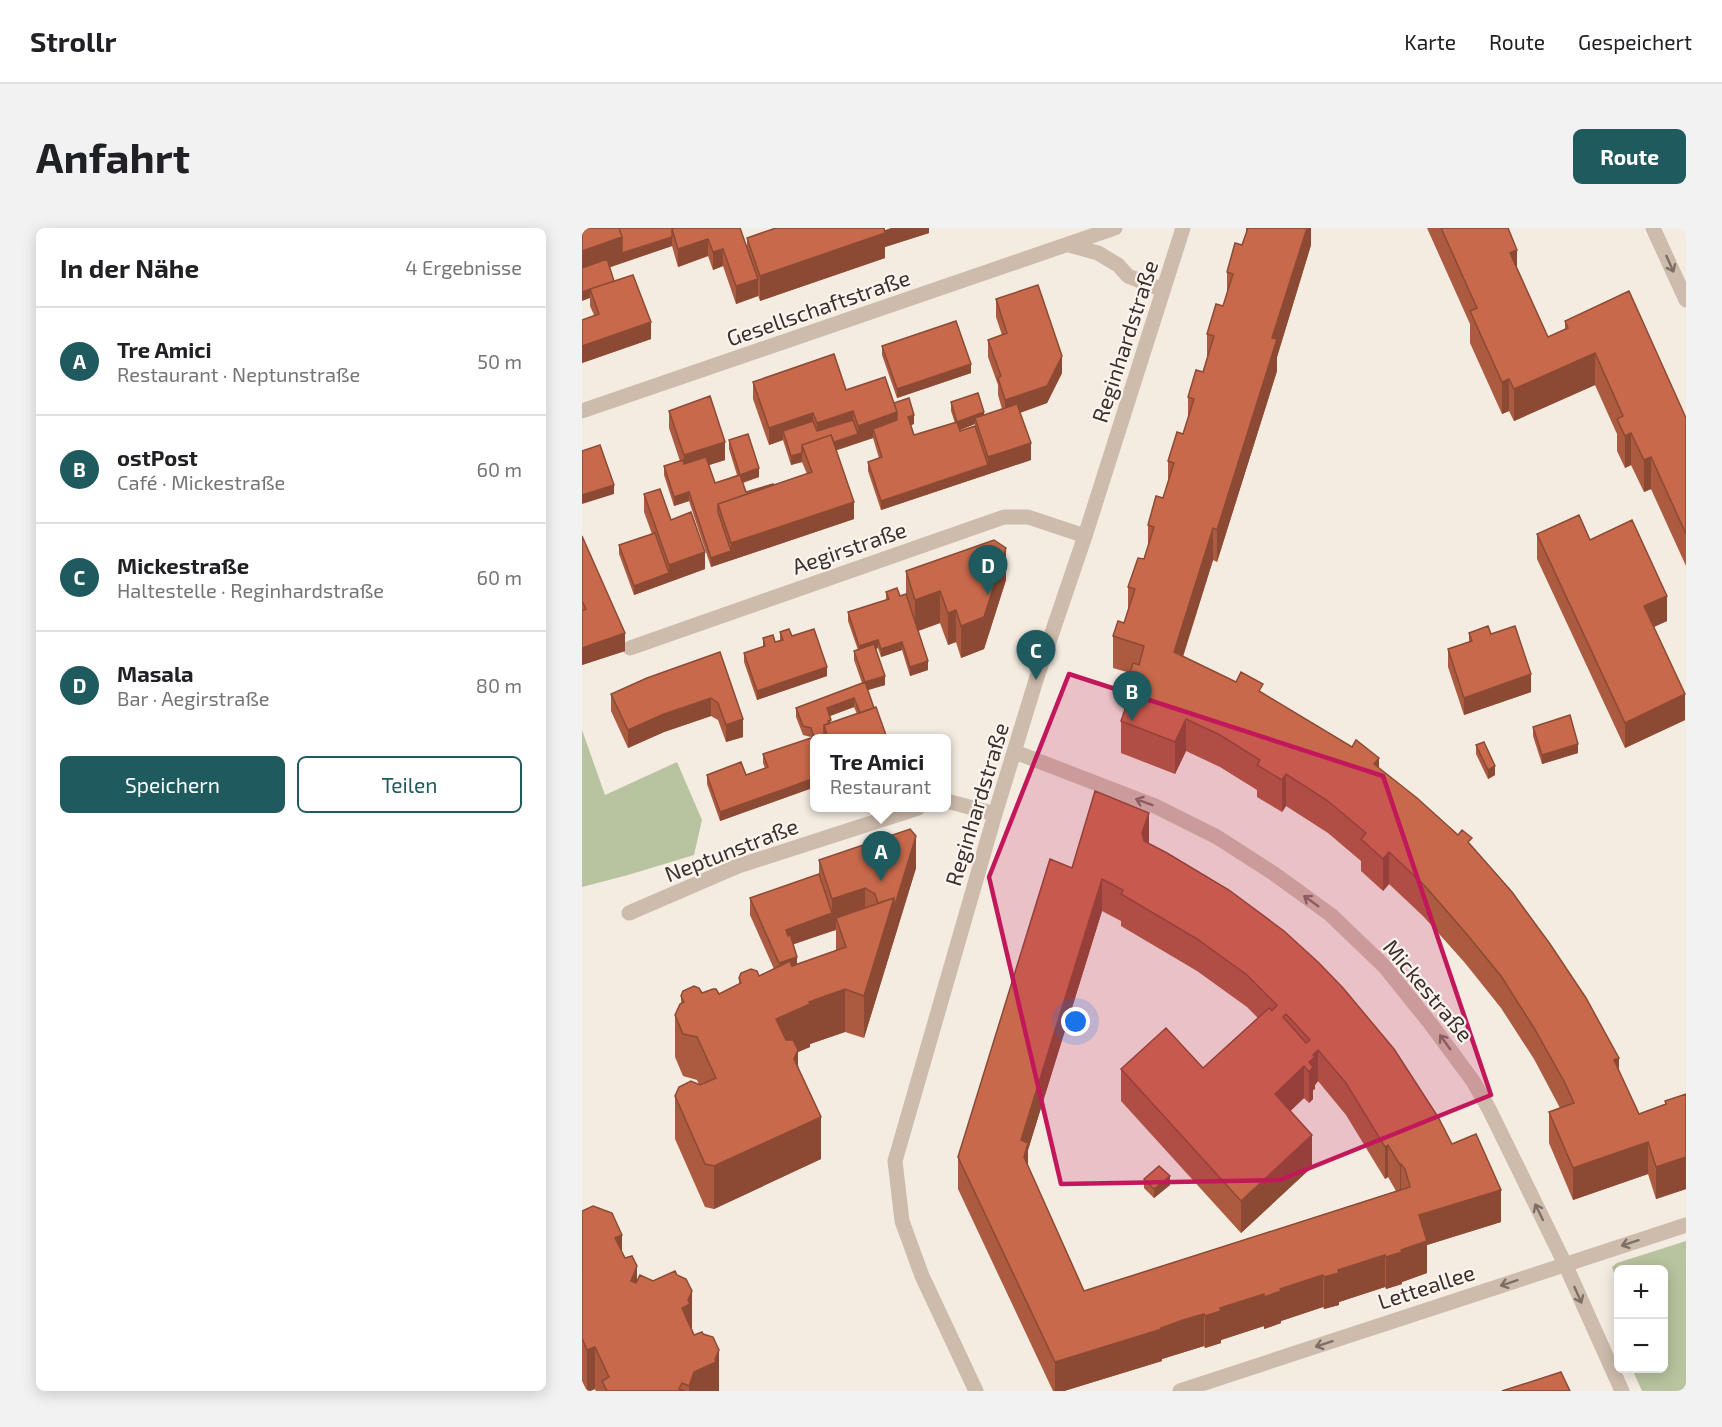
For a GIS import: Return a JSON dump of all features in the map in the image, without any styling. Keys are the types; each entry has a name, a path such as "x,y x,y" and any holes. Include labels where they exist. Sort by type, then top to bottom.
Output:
{"street":[{"name":"Gesellschaftstraße","path":"582,411 1115,228"},
{"name":"Reginhardstraße","path":"976,1391 922,1276 902,1221 895,1161 1036,680 1086,536 1183,228"},
{"path":"1653,228 1686,300"},
{"path":"1069,245 1098,253 1118,266 1128,276 1163,290"},
{"name":"Aegirstraße","path":"630,648 1004,517 1028,517 1086,536"},
{"name":"Mickestraße","path":"1015,752 1155,806 1217,837 1273,873 1331,915 1385,967 1473,1081 1489,1109 1565,1264 1622,1391"},
{"path":"951,802 995,814"},
{"name":"Neptunstraße","path":"629,913 738,866 903,812"},
{"name":"Letteallee","path":"1180,1391 1686,1225"}],"highlighted area":[{"path":"1069,674 1383,776 1491,1095 1280,1180 1061,1184 989,877"}],"green space":[{"path":"582,730 605,795 677,762 702,820 694,855 582,887"},
{"path":"1686,1241 1686,1391 1642,1391 1634,1373 1668,1373 1668,1265 1614,1265"}],"building":[{"path":"582,228 619,228 622,237 582,251"},
{"path":"619,228 675,228 672,229 672,237 622,253 622,237"},
{"path":"740,228 758,279 736,286 723,249 713,252 708,239 678,249 672,229"},
{"path":"776,228 884,228 885,233 760,276 747,238"},
{"path":"1248,228 1307,228 1272,338 1277,339 1217,530 1213,528 1174,652 1236,682 1241,672 1263,684 1259,691 1352,747 1356,740 1379,758 1374,764 1458,835 1462,830 1472,838 1468,842 1512,892 1586,998 1619,1058 1614,1060 1639,1114 1686,1094 1686,1157 1656,1167 1648,1142 1573,1168 1549,1112 1574,1103 1565,1083 1501,976 1424,885 1389,852 1383,859 1361,839 1366,833 1328,801 1286,774 1282,780 1257,765 1260,760 1220,735 1186,719 1175,742 1121,721 1130,695 1124,692 1133,663 1139,665 1144,646 1113,636 1118,621 1124,623 1135,589 1128,587 1138,558 1144,559 1154,527 1148,525 1156,496 1163,498 1174,463 1168,461 1177,432 1183,434 1194,399 1188,397 1196,370 1203,372 1214,336 1207,334 1216,304 1223,306 1233,274 1227,272 1235,243 1242,245"},
{"path":"1441,228 1508,228 1517,250 1510,253 1548,337 1568,328 1565,321 1629,291 1686,418 1686,534 1651,457 1644,460 1631,433 1625,436 1617,419 1623,416 1595,353 1514,389 1509,379 1502,382 1470,311 1477,308"},
{"path":"607,259 614,281 582,292 582,268"},
{"path":"633,275 651,322 582,346 582,320 599,314 590,289"},
{"path":"1038,285 1062,356 1047,386 1005,400 998,378 1001,376 988,340 1007,333 996,299"},
{"path":"956,321 971,364 897,389 882,346"},
{"path":"834,354 846,390 885,377 897,412 858,426 853,411 817,423 813,413 769,428 753,382"},
{"path":"978,393 984,412 957,422 951,402"},
{"path":"710,396 725,442 684,455 669,411"},
{"path":"909,398 914,415 908,417 914,435 957,422 960,431 975,426 988,465 881,501 868,462 882,457 873,429 897,420 894,403"},
{"path":"1017,404 1031,443 988,457 975,418"},
{"path":"853,420 858,434 834,442 831,435 802,445 802,453 791,456 783,431 813,421 817,431"},
{"path":"748,434 759,468 740,475 729,440"},
{"path":"831,435 854,502 731,543 718,504 812,472 802,445"},
{"path":"600,445 614,485 582,495 582,451"},
{"path":"706,457 715,483 740,475 746,492 773,485 718,504 718,512 731,551 711,558 689,492 674,497 664,466 683,460 684,464"},
{"path":"660,489 671,520 691,512 705,552 669,565 644,494"},
{"path":"1579,515 1590,540 1632,520 1667,596 1644,606 1685,694 1625,723 1537,534"},
{"path":"655,533 669,573 634,586 619,545"},
{"path":"582,536 625,633 582,648 582,611 586,609 582,601"},
{"path":"994,540 1006,548 984,617 961,626 956,610 948,613 940,591 915,600 906,571"},
{"path":"897,588 900,596 906,594 928,661 910,667 902,642 881,649 878,640 859,646 848,612 889,599 886,592"},
{"path":"1488,626 1491,634 1515,626 1531,674 1464,698 1448,649 1472,641 1469,633"},
{"path":"789,629 792,636 814,629 827,667 757,691 744,653 765,646 763,638 773,635 775,642 783,640 780,632"},
{"path":"874,644 885,676 865,682 854,651"},
{"path":"720,652 743,719 726,725 718,703 711,698 664,714 628,730 611,694 647,678"},
{"path":"865,682 874,708 860,713 854,698 827,708 831,720 828,721 829,724 824,725 824,734 813,734 811,728 803,726 796,708"},
{"path":"876,707 886,734 827,734 824,725"},
{"path":"1570,715 1578,744 1542,755 1533,727"},
{"path":"810,738 810,780 720,812 707,775 741,762 746,775 768,767 763,754"},
{"path":"1484,742 1495,766 1488,770 1476,745"},
{"path":"1095,791 1149,813 1142,833 1144,841 1229,890 1284,931 1319,963 1394,1049 1438,1117 1452,1144 1476,1134 1501,1190 1419,1215 1427,1241 1401,1250 1402,1252 1386,1257 1385,1255 1338,1270 1339,1273 1324,1277 1323,1275 1280,1289 1281,1291 1264,1297 1264,1294 1220,1308 1221,1311 1183,1320 1162,1329 1055,1362 958,1157 1050,859 1072,868","holes":["1102,879 1123,890 1121,894 1197,939 1247,975 1277,1005 1272,1011 1269,1008 1203,1068 1166,1028 1121,1069 1241,1201 1312,1135 1275,1094 1304,1066 1309,1072 1313,1067 1309,1062 1318,1050 1346,1083 1385,1147 1388,1145 1405,1169 1410,1187 1084,1291 1024,1157 1028,1143 1021,1140","1286,1014 1310,1040 1306,1043 1283,1017"]},
{"path":"910,829 916,836 894,908 894,898 878,903 875,894 865,888 832,899 819,860"},
{"path":"819,874 832,913 786,930 788,936 790,934 797,957 779,963 750,898"},
{"path":"894,898 864,996 845,989 809,1002 810,1004 776,1019 786,1040 793,1040 798,1050 794,1059 821,1117 714,1166 705,1164 675,1096 679,1087 691,1081 700,1085 716,1078 697,1037 683,1034 675,1015 680,1004 684,1002 681,996 683,991 694,986 702,993 716,989 719,994 741,983 739,978 741,973 751,969 757,971 759,976 790,961 792,966 846,947 836,918"},
{"path":"1159,1166 1170,1176 1154,1189 1144,1179"},
{"path":"593,1206 612,1213 622,1235 615,1238 625,1258 632,1256 637,1266 631,1281 636,1283 640,1275 653,1281 675,1271 677,1275 686,1279 692,1291 688,1300 690,1304 682,1308 694,1335 702,1332 713,1337 719,1350 716,1362 694,1372 689,1386 682,1383 679,1389 685,1391 607,1391 602,1381 609,1377 595,1347 587,1350 582,1338 582,1211"},
{"path":"1561,1372 1570,1391 1502,1391"}],"place":[{"name":"Masala","path":"988,595"},
{"name":"Mickestraße","path":"1036,680"},
{"name":"ostPost","path":"1132,721"},
{"name":"Tre Amici","path":"881,881"}]}
